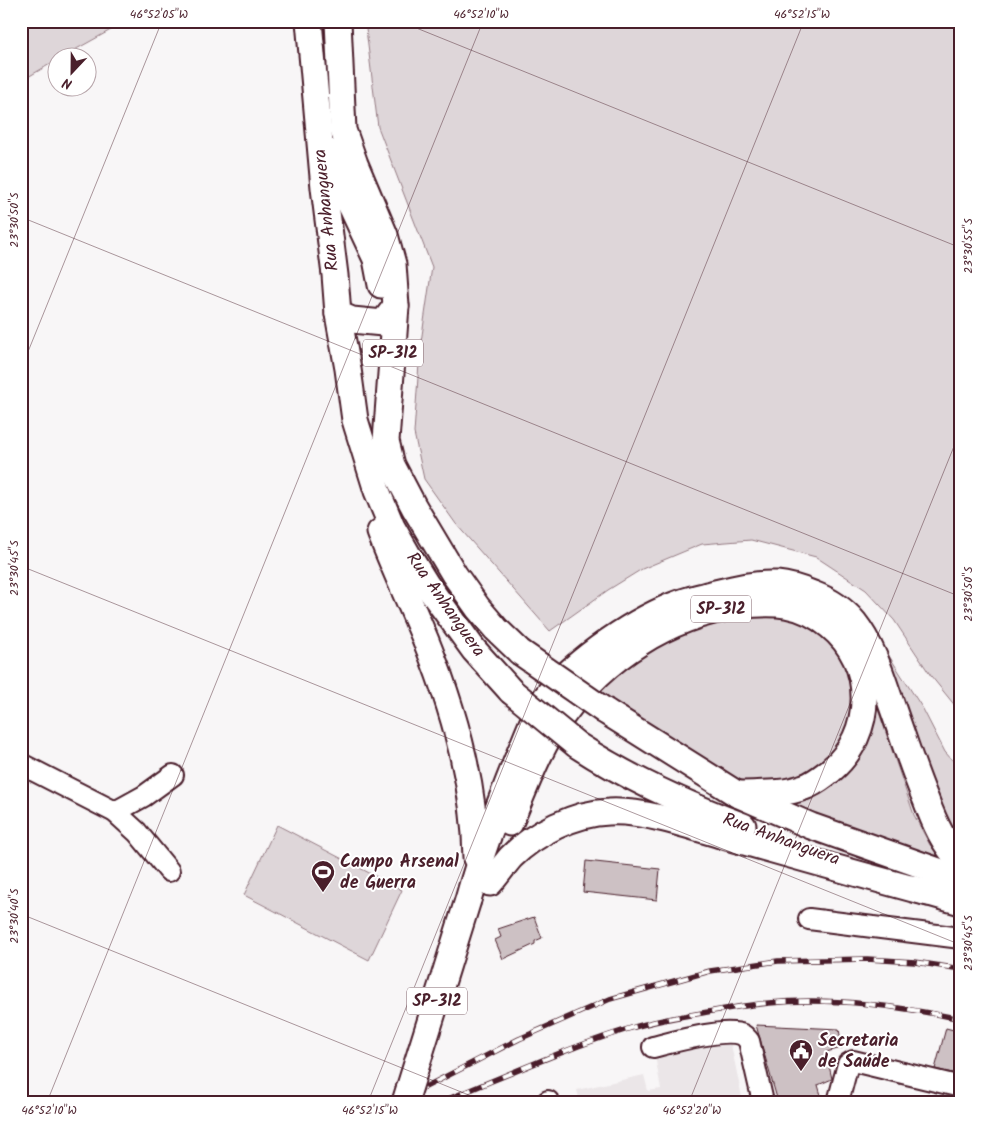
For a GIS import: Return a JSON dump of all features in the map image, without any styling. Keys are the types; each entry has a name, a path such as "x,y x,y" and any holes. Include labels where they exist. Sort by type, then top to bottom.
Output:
{"main road":[{"name":"Rua Anhanguera","path":"309,21 324,188 338,314 355,420 377,491 392,527 426,584 474,650 511,691 577,745 607,765 646,786 710,814 812,852 928,893 961,902"},
{"name":"Rua Anhanguera","path":"338,21 343,130 390,250 396,286 389,314 386,441 392,465 414,507 462,586 496,629 520,652 605,711 737,794 811,826 961,879"},
{"path":"316,98 330,162 376,259 382,295 389,314 375,402 374,436 365,454"},
{"path":"338,314 352,320 389,314"},
{"name":"SP-312","path":"355,420 370,498 377,522 399,579 426,639 443,685 459,739 474,811 479,890 419,1102"},
{"path":"479,890 511,775 545,698 568,673 612,640 652,616 682,602 747,585 762,584 789,586 817,595 840,608 853,622 867,642 879,669 937,827 961,862"},
{"name":"SP-312","path":"406,1102 479,890 509,826 544,743 564,714 600,672 632,647 659,631 721,609 765,602 783,604 803,610 830,625 842,636 853,652 860,668 863,682 864,698 861,724 850,751 838,764 816,781 804,787 788,791 737,794"},
{"path":"479,890 512,857 534,839 557,826 579,818 609,812 640,814 692,827 928,893"}],"street":[{"path":"21,764 115,812 137,832 169,871"},
{"path":"115,812 144,796 173,775"},
{"path":"809,919 955,935"},
{"path":"652,1047 718,1034 729,1033 744,1036 749,1041 763,1102"},
{"path":"838,1102 848,1064 853,1061 961,1087"}],"shaded area":[{"path":"21,21 127,21 78,48 48,48 48,65 21,81"},
{"path":"365,21 961,21 961,713 931,676 894,620 866,590 816,557 751,540 702,544 642,569 608,590 550,631 456,524 424,479 414,433 420,349 432,267 378,127"},
{"path":"775,610 810,624 831,644 849,673 853,696 849,721 842,743 821,766 793,780 760,785 728,776 593,689 665,635"},
{"path":"875,634 923,709 945,752 961,770 961,852 948,837"},
{"path":"867,677 914,815 930,845 946,864 787,804 802,801 820,793"},
{"name":"Campo Arsenal de Guerra","path":"277,825 402,890 369,960 244,895"},
{"path":"729,1035 743,1102 580,1102 577,1090 644,1075 648,1091 661,1089 654,1050"}],"building":[{"path":"586,861 660,869 657,900 583,892"},
{"path":"534,917 542,938 535,941 535,944 503,959 495,940 501,937 498,929"},
{"path":"756,1025 839,1029 842,1048 826,1052 832,1079 818,1085 823,1102 778,1102"},
{"path":"946,1028 961,1032 961,1075 935,1069"}],"railway":[{"path":"396,1102 519,1039 610,999 710,971 778,961 867,959 915,962 961,969"},
{"path":"441,1102 557,1054 628,1029 665,1019 736,1007 793,1001 841,1002 913,1010 961,1019"}],"place":[{"name":"Campo Arsenal de Guerra","path":"323,893"},
{"name":"Secretaria de Saúde","path":"801,1072"}]}
